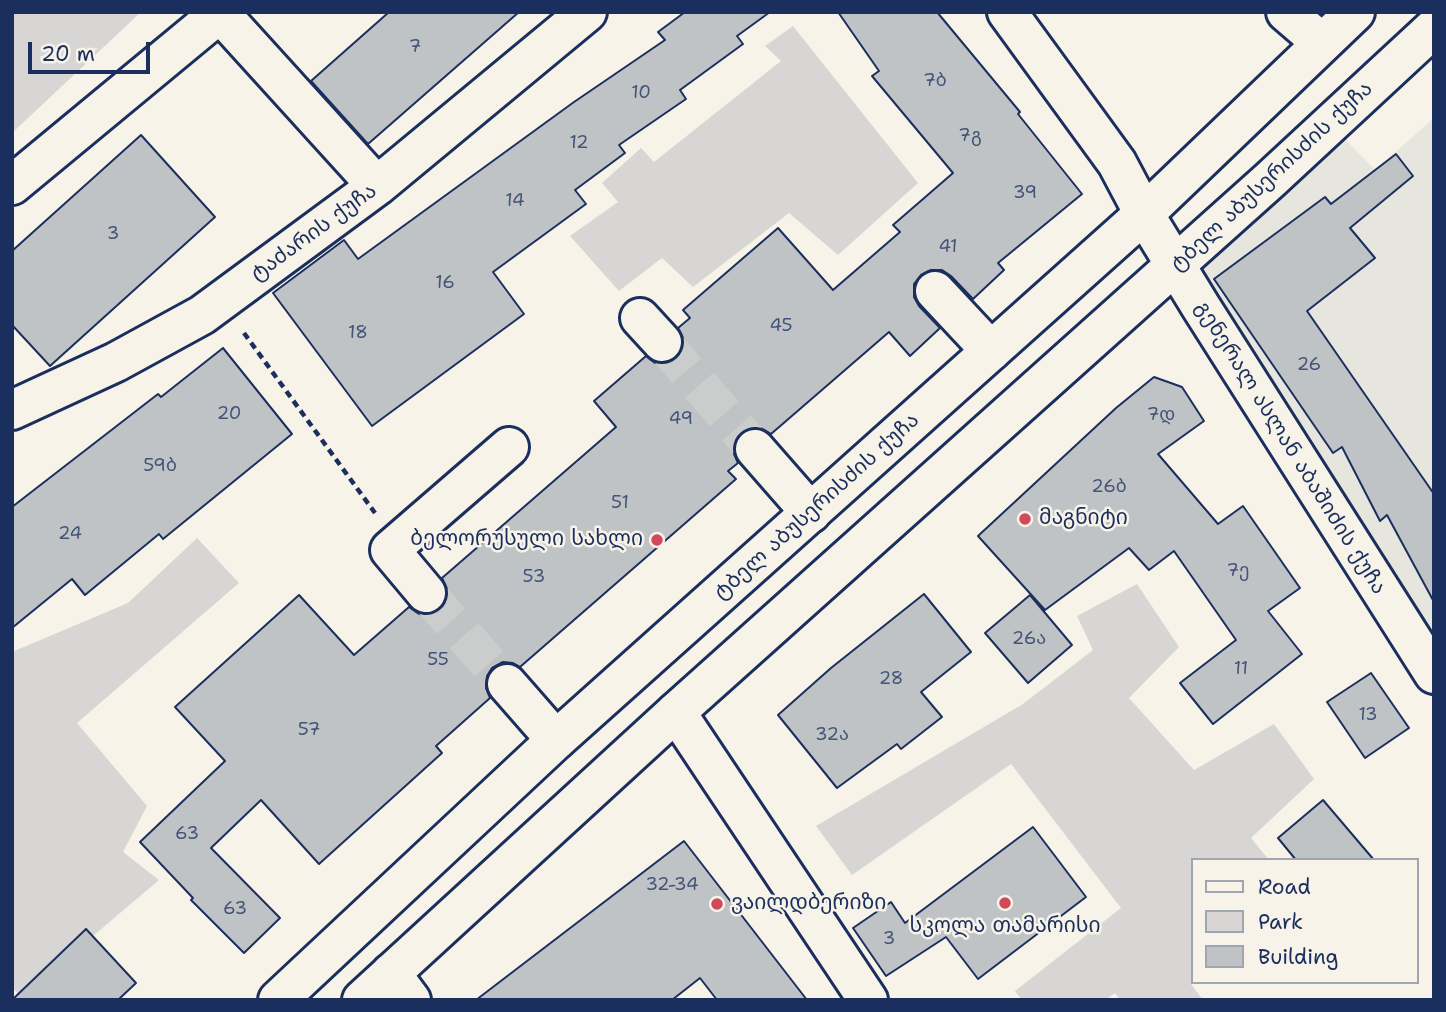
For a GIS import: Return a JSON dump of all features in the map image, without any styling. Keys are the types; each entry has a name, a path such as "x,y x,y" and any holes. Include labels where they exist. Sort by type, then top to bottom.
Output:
{"main road":[{"name":"ტაძარის ქუჩა","path":"12,410 116,362 221,302 377,186 587,12"},
{"name":"გენერალ ასლან აბაშიძის ქუჩა","path":"1006,12 1117,163 1144,214 1434,674"},
{"path":"1286,12 1322,43"},
{"name":"ტბელ აბუსერისძის ქუჩა","path":"278,1000 556,740 1144,214 1355,12"},
{"path":"12,185 220,13 377,186"},
{"name":"ტბელ აბუსერისძის ქუჩა","path":"362,1000 401,986 676,712 1176,265 1434,28"},
{"path":"935,291 990,351"},
{"path":"426,593 390,550 509,447"},
{"path":"755,449 811,513"},
{"path":"507,684 556,740"},
{"path":"676,712 868,1000"}],"path":[{"path":"221,302 397,544"}],"shaded area":[{"path":"1434,118 1434,640 1200,272 1344,138 1375,170"}],"green space":[{"path":"12,12 141,12 12,133"},
{"path":"793,26 918,183 838,255 789,213 693,287 662,258 619,291 570,236 618,202 602,183 641,148 654,162 781,61 765,46"},
{"path":"197,538 239,583 77,723 147,806 123,852 159,880 21,997 12,987 12,652 128,603"},
{"path":"1137,584 1179,647 1129,698 1194,770 1274,724 1314,779 1251,838 1267,858 1190,858 1190,984 1203,1000 1120,1000 1115,993 1105,1000 1022,1000 1015,991 1121,908 1011,764 852,875 816,826 1023,704 1093,650 1077,616"}],"building":[{"path":"389,12 519,12 368,144 311,81"},
{"path":"685,12 770,12 737,36 743,44 680,90 686,99 619,145 625,153 575,190 586,204 493,272 524,314 372,426 273,293 344,240 358,259 574,102 665,40 658,32"},
{"path":"838,12 937,12 1020,112 1018,114 1082,194 998,263 1004,270 973,299 942,270 931,270 921,275 914,284 914,297 940,328 910,356 889,332 771,434 761,428 750,428 741,432 734,443 734,454 738,463 728,471 736,479 520,667 503,662 492,668 487,676 486,688 490,698 436,746 442,753 319,864 261,800 211,848 280,918 244,953 191,900 193,898 140,842 225,761 175,707 299,595 354,655 409,607 419,614 429,615 439,610 447,600 447,589 442,578 616,427 594,401 646,356 655,363 666,363 677,358 683,348 683,338 678,328 690,318 683,310 778,228 833,290 900,232 893,225 953,173 872,76 879,71"},
{"path":"141,135 215,217 50,366 12,325 12,251"},
{"path":"1396,154 1413,176 1350,228 1375,258 1307,311 1434,494 1434,602 1387,515 1380,521 1342,447 1333,453 1214,279 1325,197 1331,204"},
{"path":"223,348 292,434 163,539 159,534 85,595 72,579 12,628 12,507 158,394 161,397"},
{"path":"1154,377 1182,387 1204,421 1158,454 1218,524 1243,506 1300,588 1268,611 1302,654 1213,724 1180,683 1236,640 1174,551 1149,570 1129,548 1045,610 978,536 1116,408"},
{"path":"924,594 971,652 921,692 942,717 901,749 897,744 837,788 778,715 831,668"},
{"path":"1030,595 1072,645 1028,683 985,633"},
{"path":"1371,673 1409,728 1365,758 1327,702"},
{"path":"1323,800 1372,858 1294,858 1278,838"},
{"name":"სკოლა თამარისი","path":"1033,827 1086,897 978,979 946,937 886,976 853,928 891,902 905,923"},
{"path":"684,841 807,1000 717,1000 700,978 672,1000 476,1000"},
{"path":"86,929 136,983 118,1000 12,1000"}],"tunnel":[{"path":"662,342 755,449"},
{"path":"426,593 507,684"}],"place":[{"name":"მაგნიტი","path":"1025,519"},
{"name":"ბელორუსული სახლი","path":"657,540"},
{"name":"სკოლა თამარისი","path":"1005,903"},
{"name":"ვაილდბერიზი","path":"717,904"}]}
